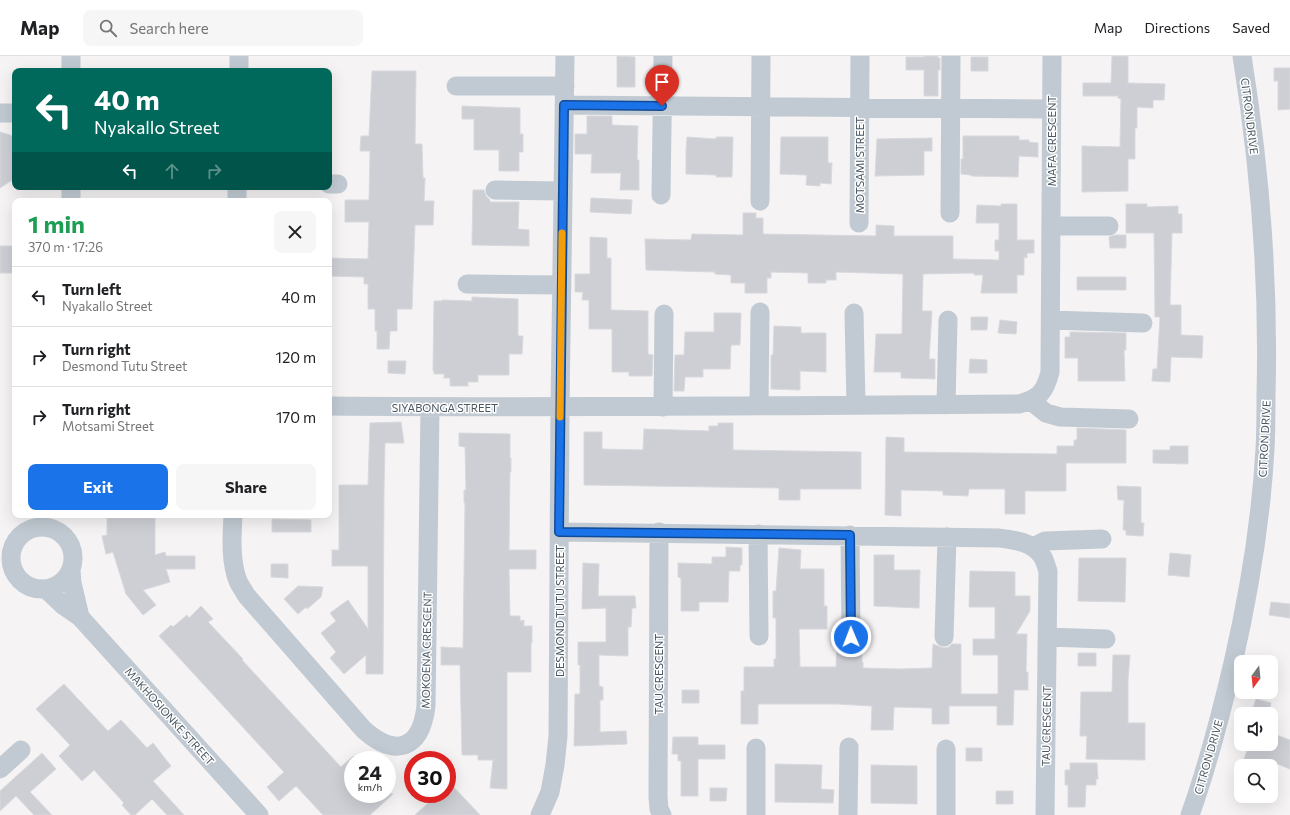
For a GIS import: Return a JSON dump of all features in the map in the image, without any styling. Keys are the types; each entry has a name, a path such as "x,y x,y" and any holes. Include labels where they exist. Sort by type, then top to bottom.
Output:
{"street":[{"path":"71,56 71,68"},
{"path":"239,56 239,68"},
{"name":"DESMOND TUTU STREET","path":"540,815 550,792 558,736 560,407 565,56"},
{"path":"661,195 663,56"},
{"path":"760,201 760,106 762,56"},
{"name":"MOTSAMI STREET","path":"859,223 860,56"},
{"path":"950,213 951,56"},
{"name":"MAFA CRESCENT","path":"1031,401 1040,394 1047,385 1050,372 1052,56"},
{"name":"CITRON DRIVE","path":"1190,815 1200,787 1223,706 1243,617 1257,533 1265,449 1267,354 1265,256 1256,162 1242,56"},
{"path":"456,86 564,86"},
{"name":"MOTSAMI STREET","path":"564,105 1052,109"},
{"path":"0,113 12,113"},
{"path":"495,190 563,191"},
{"path":"1051,226 1109,226"},
{"path":"467,284 562,285"},
{"path":"759,406 760,312"},
{"path":"854,312 856,406"},
{"path":"663,407 664,314"},
{"path":"946,405 948,320"},
{"path":"1050,320 1144,323"},
{"path":"560,407 946,405 1019,404 1031,401 1046,413 1060,417 1129,419"},
{"name":"SIYABONGA STREET","path":"332,406 560,407"},
{"name":"MOKOENA CRESCENT","path":"233,518 232,548 234,566 238,581 246,595 364,730 373,738 384,744 395,747 403,746 413,739 420,730 425,718 426,706 430,407"},
{"path":"62,518 63,535"},
{"path":"0,542 33,526 51,528 63,535 72,548 73,563 71,570 61,583 54,587 39,589 25,584 7,570 12,550 33,526"},
{"path":"559,532 659,532 1000,538 1019,541 1033,547 1045,541 1102,539"},
{"name":"TAU CRESCENT","path":"659,532 658,797 659,809 662,815"},
{"path":"758,534 758,636"},
{"path":"850,535 851,637"},
{"path":"944,637 947,537"},
{"name":"TAU CRESCENT","path":"1033,547 1043,557 1048,571 1045,815"},
{"name":"MAKHOSIONKE STREET","path":"71,570 72,583 80,618"},
{"name":"MAKHOSIONKE STREET","path":"46,589 80,618 259,815"},
{"path":"1047,636 1106,639"},
{"path":"848,815 850,747"},
{"path":"756,748 756,815"},
{"path":"946,749 946,815"},
{"path":"0,768 21,750"}],"building":[{"path":"617,56 635,57 635,87 617,87"},
{"path":"938,56 938,58 940,58 940,70 938,70 938,96 924,96 924,70 906,70 906,57"},
{"path":"1112,56 1128,56 1128,83 1165,84 1164,100 1153,100 1153,108 1137,107 1135,159 1128,159 1128,191 1082,192 1082,146 1120,147 1121,99 1118,98 1118,96 1083,96 1083,83 1111,83"},
{"path":"971,57 988,57 988,71 971,71"},
{"path":"1274,68 1290,68 1290,109 1278,110 1278,81 1274,81"},
{"path":"372,71 416,71 415,144 422,144 423,178 425,178 424,201 434,201 433,225 415,225 412,309 397,309 397,331 390,331 389,349 377,349 375,309 368,309 368,284 364,284 364,277 332,276 332,258 368,259 369,222 345,222 345,200 369,200 370,151 360,151 361,136 369,136"},
{"path":"462,106 520,108 520,134 523,134 523,152 519,152 519,171 499,171 499,150 474,150 474,119 462,119"},
{"path":"587,116 612,116 612,125 638,126 637,160 639,160 639,190 620,190 621,173 591,173 592,154 575,154 575,134 587,134"},
{"path":"0,132 12,136 12,180 0,188"},
{"path":"963,136 1019,136 1019,140 1029,140 1029,142 1038,143 1038,157 1019,156 1018,177 971,176 961,174 961,159 963,159"},
{"path":"687,137 716,139 716,137 733,137 732,177 686,174"},
{"path":"781,137 828,137 828,163 832,163 831,184 820,183 820,186 806,185 807,175 780,174"},
{"path":"932,138 932,151 924,151 924,175 875,176 877,139"},
{"path":"473,190 484,190 490,202 519,202 518,229 529,230 529,246 472,245"},
{"path":"591,198 632,200 631,214 590,212"},
{"path":"1001,204 1017,204 1017,240 1034,240 1034,253 1027,253 1027,258 1024,257 1024,275 1017,275 1017,293 981,293 983,275 974,275 974,273 923,274 922,311 932,311 929,359 935,359 935,379 901,378 901,372 874,372 876,334 902,334 903,274 836,272 836,280 826,280 826,283 808,283 808,273 771,272 771,278 767,278 767,293 745,293 745,283 731,283 731,275 715,274 715,272 646,270 645,239 691,240 692,234 743,235 743,213 756,213 756,218 763,218 763,234 876,236 876,225 894,226 894,236 953,236 953,259 999,260 999,251 995,251 995,240 999,240 999,223 976,223 977,205 1001,206"},
{"path":"1126,204 1147,204 1147,207 1178,206 1178,214 1182,214 1182,233 1172,233 1170,305 1181,305 1181,335 1203,336 1202,358 1171,357 1170,382 1152,381 1153,369 1157,369 1160,317 1155,317 1154,233 1126,233"},
{"path":"1115,235 1126,235 1126,248 1110,248 1109,237"},
{"path":"590,237 607,238 607,258 611,258 611,310 648,311 648,354 653,355 652,376 629,376 629,372 612,372 612,329 589,329 589,300 582,300 583,292 575,292 575,274 590,274"},
{"path":"0,246 12,246 12,273 0,273"},
{"path":"1077,277 1126,277 1126,290 1077,290"},
{"path":"472,297 518,299 518,336 523,336 522,354 509,354 509,375 478,375 478,382 468,382 468,386 450,386 450,378 444,378 444,374 434,374 433,371 434,301 472,301"},
{"path":"714,313 741,313 740,345 731,345 730,369 703,369 703,377 685,377 684,391 674,391 675,355 684,355 685,332 714,332"},
{"path":"971,317 988,317 987,330 971,330"},
{"path":"1000,320 1017,322 1016,334 998,333"},
{"path":"774,326 801,327 801,333 826,333 826,372 800,371 800,390 771,389 771,355 773,355"},
{"path":"1070,332 1126,333 1126,350 1124,350 1125,381 1078,381 1078,358 1065,358 1065,337 1070,337"},
{"path":"970,359 987,360 987,373 969,373"},
{"path":"388,361 406,361 405,374 388,373"},
{"path":"401,422 404,443 385,443 383,674 366,674 366,655 344,674 330,658 336,652 321,633 336,621 330,613 348,600 368,629 368,566 332,566 332,550 339,550 339,485 368,485 370,423"},
{"path":"718,423 733,423 733,450 861,452 861,489 800,489 800,500 779,500 779,488 584,485 584,432 602,432 602,449 643,450 644,429 709,431 709,426 718,426"},
{"path":"1077,428 1126,430 1126,463 1066,463 1066,491 1025,491 1025,514 1005,514 1005,489 969,489 968,496 943,495 943,491 901,490 901,516 885,515 886,437 904,438 904,452 1057,454 1057,446 1074,446 1074,440 1077,440"},
{"path":"459,433 510,434 511,472 509,550 536,550 536,569 509,569 510,616 520,616 520,621 524,620 524,626 532,626 532,643 531,672 507,672 507,789 490,788 493,760 478,760 478,755 462,755 460,665 441,665 441,647 463,648 464,490 466,490 465,447 459,446"},
{"path":"1170,446 1188,446 1188,464 1153,463 1153,450 1170,450"},
{"path":"1117,486 1141,487 1141,523 1144,523 1143,536 1126,535 1126,530 1123,530 1124,500 1118,500"},
{"path":"107,518 155,518 155,555 165,552 166,556 195,556 195,569 166,569 170,582 143,590 156,605 143,615 126,594 113,552 106,554 102,536 107,535"},
{"path":"272,519 311,520 311,532 272,532"},
{"path":"726,547 742,548 742,565 740,565 740,571 729,571 728,602 699,602 699,611 681,611 681,578 678,577 678,563 712,564 712,557 726,557"},
{"path":"779,548 801,550 800,569 824,569 824,606 827,606 827,629 799,629 800,667 836,667 837,641 841,641 845,646 851,648 862,646 863,668 900,669 932,668 933,644 944,648 949,647 952,644 961,644 961,694 998,694 998,655 973,655 973,639 995,639 995,607 969,607 970,571 1015,572 1015,596 1030,596 1030,611 1016,634 1027,634 1026,672 1028,672 1028,690 1014,690 1013,725 997,725 997,706 949,706 949,724 932,724 932,708 894,707 893,730 871,730 872,706 837,704 758,704 758,724 741,724 741,691 744,691 744,667 774,667 774,659 776,659 776,618 773,618 773,591 776,591"},
{"path":"1170,553 1191,555 1189,577 1168,575"},
{"path":"874,555 894,555 894,570 920,570 919,608 874,606"},
{"path":"1079,558 1126,558 1125,602 1078,601"},
{"path":"583,563 599,564 598,596 635,596 636,608 632,608 631,627 628,627 628,656 599,655 599,686 603,687 603,700 600,700 600,732 626,731 627,744 574,746 575,694 580,694 578,642 606,642 606,608 582,609"},
{"path":"271,564 288,564 288,578 271,577"},
{"path":"298,586 323,587 321,597 307,609 306,607 298,614 284,599"},
{"path":"1271,602 1290,604 1290,618 1269,615"},
{"path":"201,606 213,619 208,622 243,659 242,660 341,767 344,764 344,803 383,803 370,815 323,815 296,786 279,801 267,787 284,772 159,636 171,625 173,627 187,615 189,618"},
{"path":"1078,653 1096,653 1096,666 1078,666"},
{"path":"1113,655 1130,655 1128,679 1128,723 1145,723 1145,760 1086,759 1087,736 1080,736 1081,692 1112,692"},
{"path":"64,684 108,731 121,720 147,748 153,743 171,766 153,781 184,815 167,815 152,799 135,815 131,815 122,805 124,803 94,770 82,781 59,756 70,745 36,709"},
{"path":"682,690 699,690 699,703 682,703"},
{"path":"1256,699 1271,703 1270,707 1253,707"},
{"path":"1278,736 1290,740 1290,769 1278,764 1278,759 1244,759 1247,751 1278,751"},
{"path":"673,737 698,737 698,745 725,745 725,759 698,759 698,796 681,796 681,761 678,761 678,754 672,754"},
{"path":"966,748 982,748 982,761 966,761"},
{"path":"42,753 56,769 30,792 52,815 34,815 16,796 0,811 0,791"},
{"path":"1070,763 1097,763 1098,779 1096,779 1096,785 1086,785 1085,807 1068,807 1068,785 1065,785 1065,770 1070,770"},
{"path":"775,764 822,765 821,789 834,790 833,803 775,802"},
{"path":"871,765 917,766 917,804 871,803"},
{"path":"710,788 727,788 726,801 710,801"},
{"path":"456,790 480,815 415,815 428,803 456,803"},
{"path":"996,791 1013,791 1013,804 996,804"}],"slow traffic":[{"path":"560,417 562,233"}],"route":[{"path":"662,106 564,105 559,532 850,535 851,637"}]}
